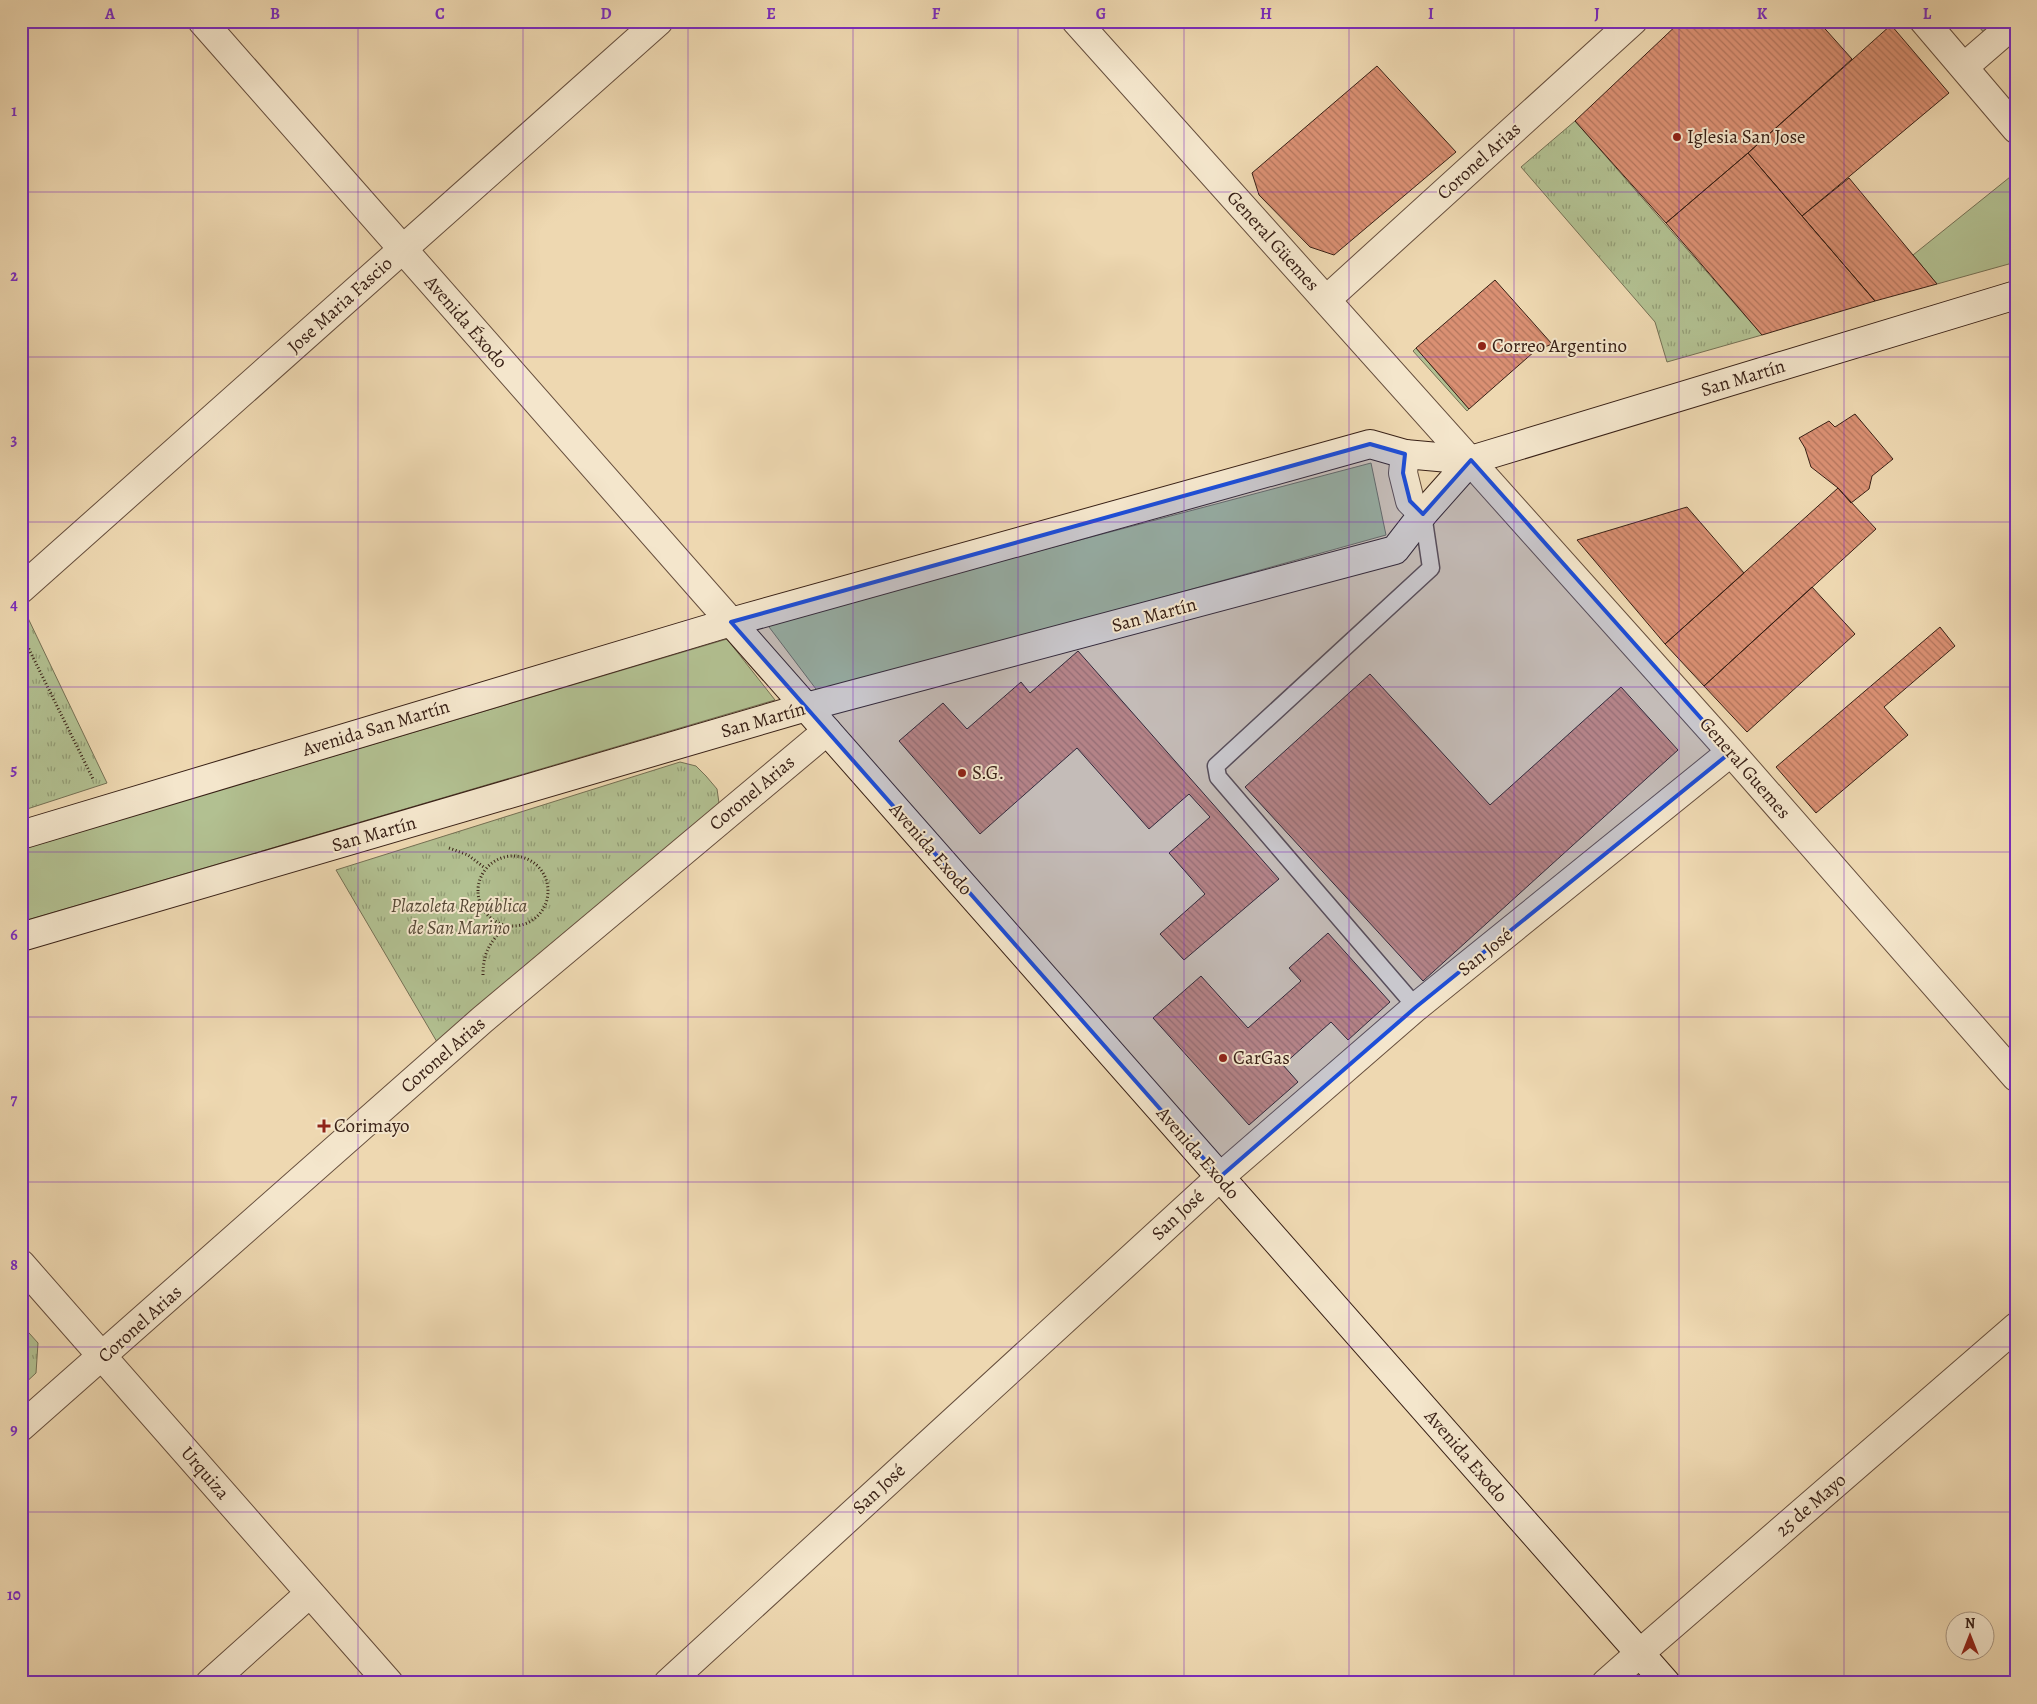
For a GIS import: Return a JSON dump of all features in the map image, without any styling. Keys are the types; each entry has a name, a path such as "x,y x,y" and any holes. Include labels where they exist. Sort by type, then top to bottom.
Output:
{"street":[{"name":"Avenida Éxodo","path":"202,21 731,622"},
{"name":"Jose Maria Fascio","path":"21,589 659,21"},
{"name":"General Güemes","path":"1076,21 1471,460"},
{"name":"Coronel Arias","path":"1326,300 1633,21"},
{"path":"1924,21 2016,129"},
{"path":"1964,67 2016,22"},
{"name":"San Martín","path":"731,622 1370,444 1405,454 1471,460 2016,295"},
{"path":"1405,454 1404,473 1410,502 1423,514"},
{"name":"San Martín","path":"21,937 806,707 1395,550 1423,514 1471,460"},
{"name":"General Guemes","path":"1471,460 1731,752 2016,1077"},
{"name":"Avenida Exodo","path":"731,622 1666,1683"},
{"name":"Avenida San Martín","path":"21,835 731,622"},
{"name":"Coronel Arias","path":"21,1427 103,1357 482,1020 827,731"},
{"name":"San José","path":"668,1683 1220,1177 1416,1008 1731,752"},
{"name":"Urquiza","path":"21,1264 389,1683"},
{"name":"25 de Mayo","path":"1606,1683 2016,1327"},
{"path":"210,1683 310,1593"}],"lane":[{"path":"1416,1008 1218,777 1216,766 1431,568 1423,514"}],"path":[{"path":"21,633 107,809"},
{"path":"446,846 468,855 485,868"},
{"path":"517,855 528,858 538,865 545,874 549,884 549,896 545,907 538,916 529,922 517,926 505,926 494,920 485,913 478,891 480,879 485,868 495,860 517,855"}],"highlighted area":[{"path":"1370,444 1405,454 1403,473 1410,501 1423,514 1471,460 1731,752 1416,1007 1220,1177 731,622"}],"green space":[{"path":"1974,21 1999,21 1985,34"},
{"path":"1575,121 1762,335 1667,362 1655,322 1521,167"},
{"path":"2015,173 2016,262 1937,284 1913,255"},
{"path":"1416,348 1469,409 1467,411 1413,351"},
{"path":"1371,463 1386,535 819,693 766,623"},
{"path":"27,616 107,783 21,811 21,621"},
{"path":"727,639 775,700 21,922 21,849"},
{"name":"Plazoleta República de San Marino","path":"680,762 696,766 717,789 720,810 437,1042 336,870"},
{"path":"21,1324 38,1343 36,1373 21,1387"}],"building":[{"name":"Iglesia San Jose","path":"1681,21 1818,21 1852,59 1748,153 1666,223 1575,121"},
{"path":"1891,25 1949,93 1802,216 1748,153"},
{"path":"1377,66 1456,152 1334,255 1310,247 1259,195 1252,173"},
{"path":"1748,153 1875,301 1762,335 1666,223"},
{"path":"1849,178 1937,284 1875,301 1802,216"},
{"name":"Correo Argentino","path":"1495,280 1552,344 1535,351 1469,409 1416,348"},
{"path":"1855,414 1893,459 1872,476 1869,489 1851,503 1838,488 1811,467 1805,448 1799,438 1829,421 1835,427"},
{"path":"1838,488 1876,529 1704,686 1665,644"},
{"path":"1687,507 1744,573 1665,644 1577,540"},
{"path":"1812,587 1855,634 1747,732 1704,686"},
{"path":"1940,627 1955,646 1884,707 1908,735 1816,813 1776,767"},
{"path":"1078,651 1279,879 1184,960 1160,934 1205,894 1169,853 1210,817 1189,794 1149,829 1077,748 980,834 899,741 943,703 967,729 1021,682 1030,693"},
{"path":"1370,674 1490,805 1621,687 1678,750 1423,981 1245,787"},
{"path":"1328,933 1390,1002 1348,1040 1331,1022 1283,1065 1298,1082 1249,1125 1153,1018 1201,976 1248,1028 1301,981 1289,968"}],"place":[{"name":"Iglesia San Jose","path":"1677,137"},
{"name":"Correo Argentino","path":"1482,346"},
{"name":"S.G.","path":"962,773"},
{"name":"CarGas","path":"1223,1058"},
{"name":"Corimayo","path":"324,1126"}]}
